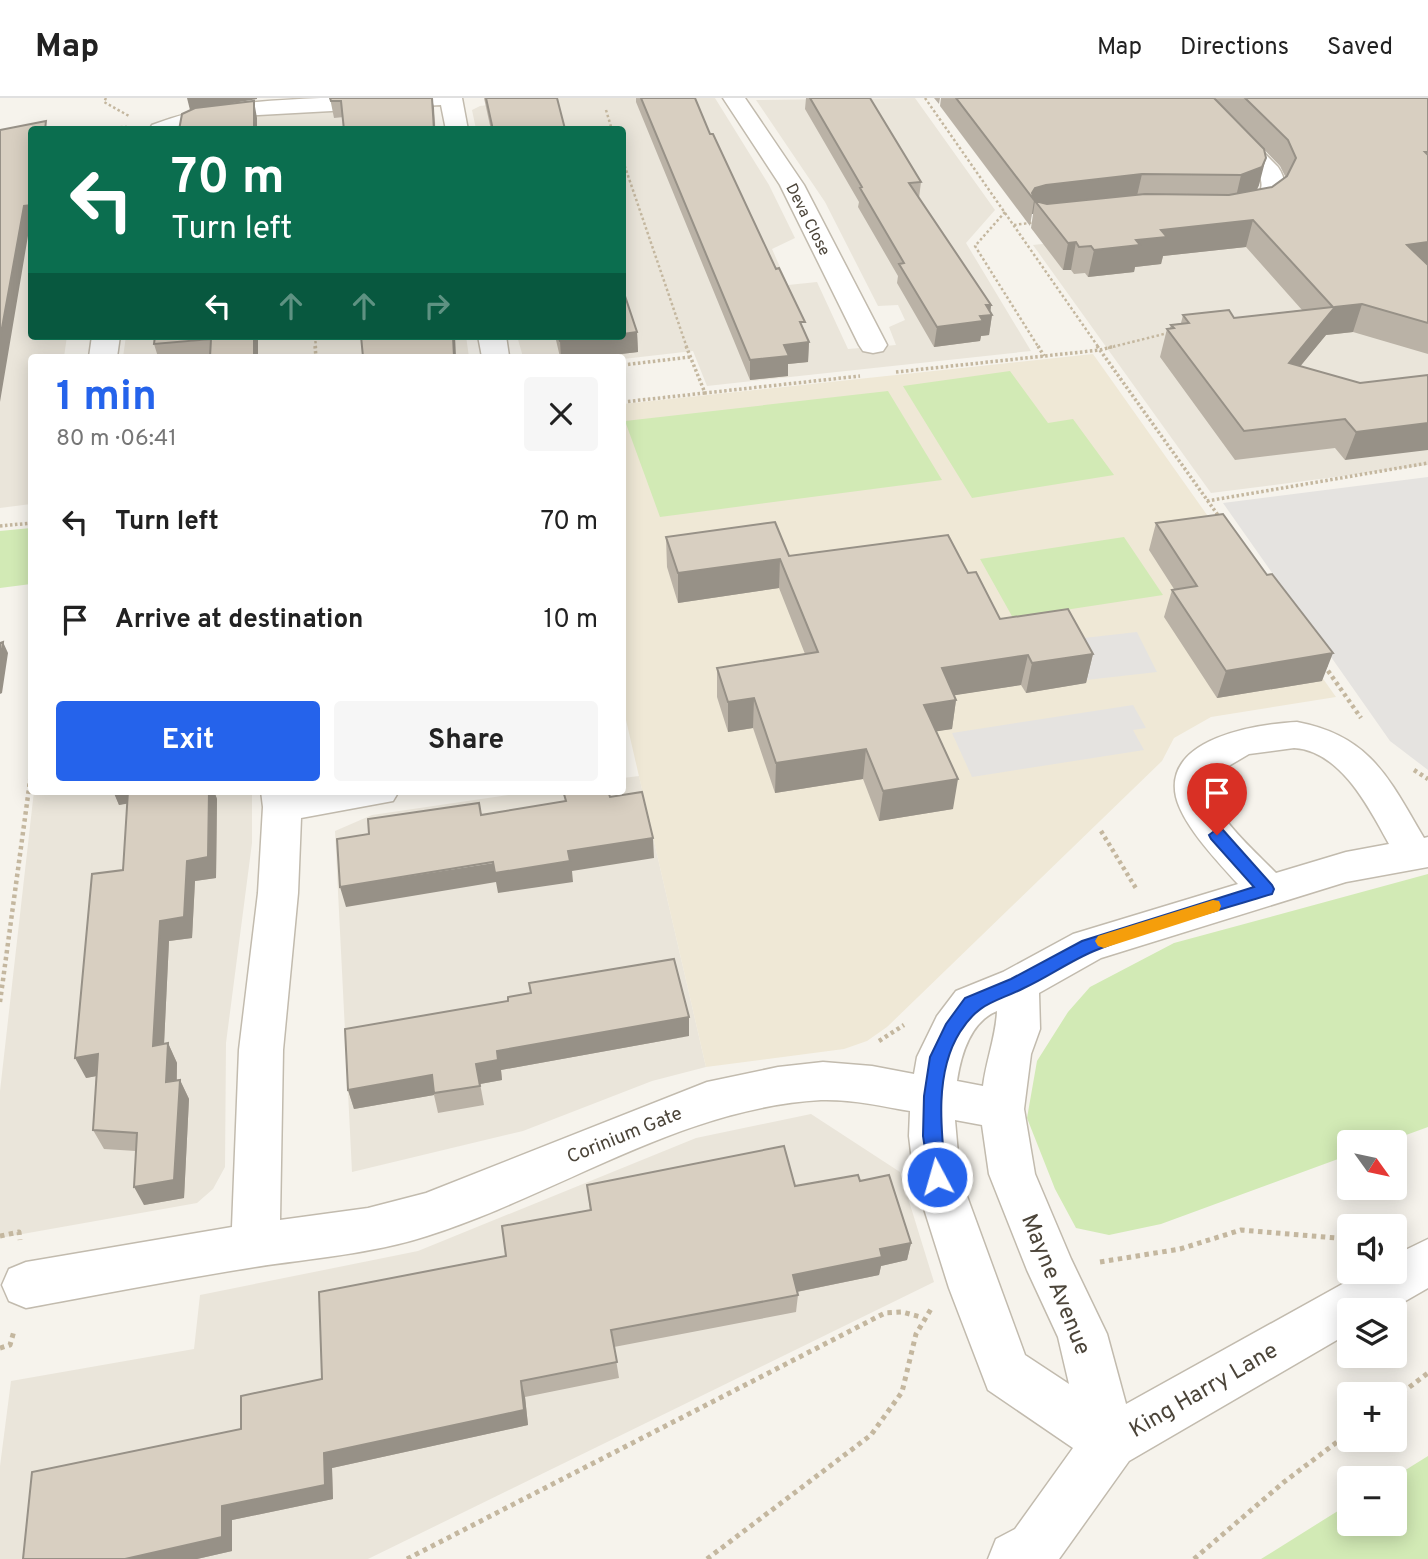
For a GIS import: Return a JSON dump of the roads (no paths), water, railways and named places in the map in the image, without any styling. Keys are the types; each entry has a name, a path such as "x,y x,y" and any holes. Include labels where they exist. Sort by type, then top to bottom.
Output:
{"street":[{"path":"170,126 194,117 238,108 444,98"},
{"path":"452,98 456,126"},
{"name":"Deva Close","path":"734,98 792,185 873,345"},
{"path":"1198,98 1270,172 1275,181 1274,191 1260,204 1247,209 1212,211"},
{"path":"1110,1442 1006,1372 974,1288 937,1177 932,1136 933,1096 939,1057 952,1029 971,1003 1018,984 1088,946 1266,889 1346,867 1421,853 1361,768 1343,754 1321,742 1299,735 1257,739 1219,750 1208,757 1197,769 1195,797 1217,835 1266,889"},
{"path":"255,1245 261,1050 278,893 281,799 330,795"},
{"name":"Mayne Avenue","path":"1018,984 1018,1029 1009,1055 1002,1109 1013,1174 1051,1269 1082,1334 1110,1442"},
{"name":"Corinium Gate","path":"26,1285 255,1245 368,1230 428,1214 707,1101 778,1086 823,1081 872,1085 1002,1109"},
{"name":"King Harry Lane","path":"1016,1559 1034,1548 1110,1442 1428,1262"}]}
